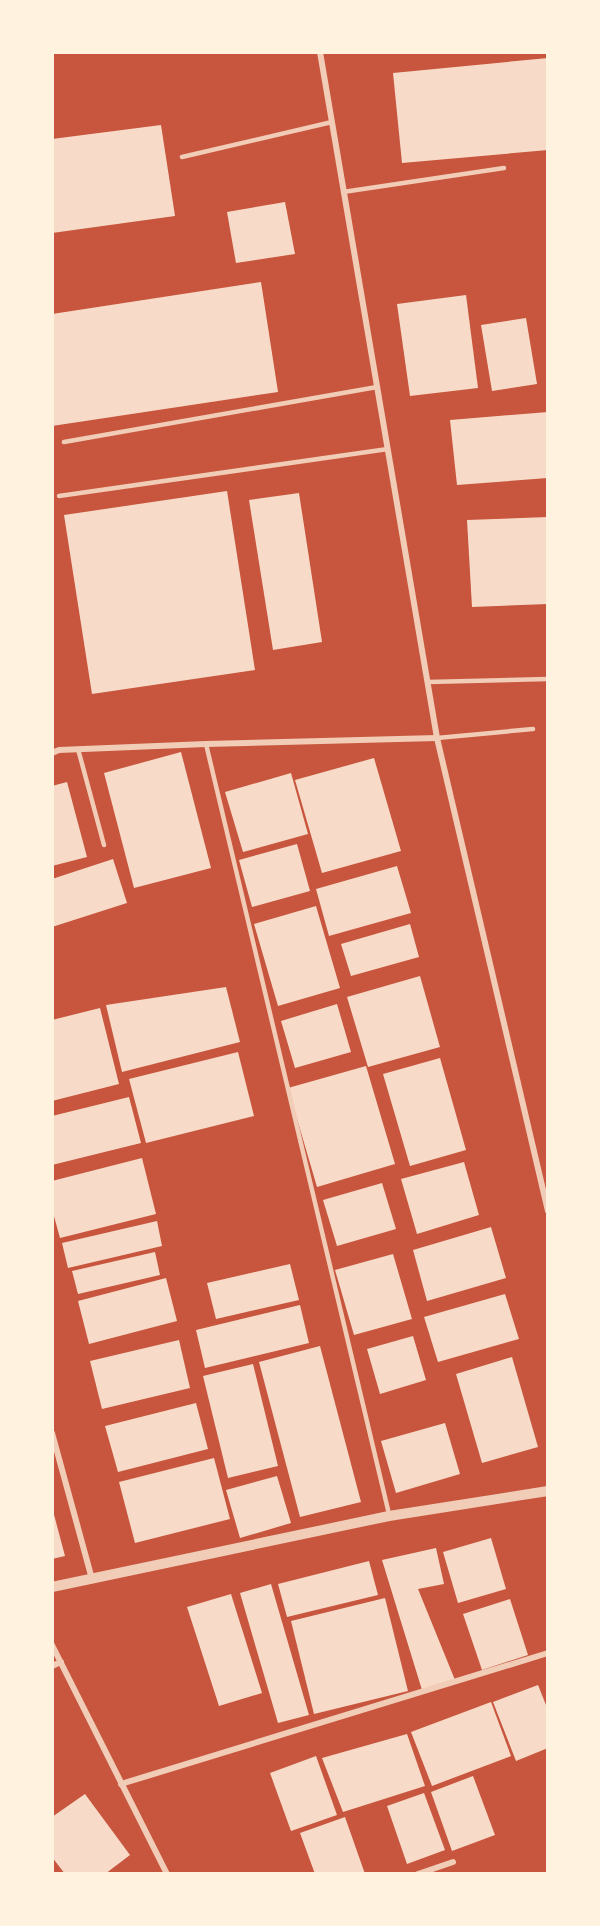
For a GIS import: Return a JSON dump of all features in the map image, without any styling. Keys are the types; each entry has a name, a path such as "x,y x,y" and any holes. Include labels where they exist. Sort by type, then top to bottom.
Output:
{"street":[{"path":"320,52 438,738 548,1211"},
{"path":"52,753 59,750 206,744 438,738"},
{"path":"52,1433 92,1579"},
{"path":"52,1587 389,1516 548,1491"},
{"path":"52,1646 163,1872"},
{"path":"121,1784 548,1653"},
{"path":"52,1666 61,1662"},
{"path":"418,1874 453,1862"}],"lane":[{"path":"182,157 332,122"},
{"path":"344,192 504,168"},
{"path":"63,442 377,387"},
{"path":"59,496 388,449"},
{"path":"428,682 548,679"},
{"path":"438,738 533,729"},
{"path":"206,744 389,1516"},
{"path":"78,749 104,845"}],"building":[{"path":"548,58 548,150 402,163 393,73"},
{"path":"161,125 175,216 52,233 52,139"},
{"path":"285,202 295,254 236,263 227,212"},
{"path":"261,282 278,392 52,426 52,314"},
{"path":"466,295 478,388 410,396 397,304"},
{"path":"526,318 537,384 492,391 481,325"},
{"path":"548,412 548,478 457,485 450,420"},
{"path":"227,491 255,670 92,694 64,515"},
{"path":"299,493 322,642 273,650 249,500"},
{"path":"548,517 548,604 472,607 467,520"},
{"path":"181,752 211,868 134,888 104,773"},
{"path":"374,758 401,851 322,873 295,780"},
{"path":"291,773 308,834 243,852 225,792"},
{"path":"67,782 87,857 52,866 52,786"},
{"path":"297,844 310,891 252,907 239,860"},
{"path":"113,859 127,903 52,927 52,879"},
{"path":"397,866 411,913 329,936 316,889"},
{"path":"316,906 340,988 278,1006 254,924"},
{"path":"410,924 419,957 351,976 341,944"},
{"path":"420,976 440,1047 368,1067 347,997"},
{"path":"226,987 240,1042 122,1072 106,1005"},
{"path":"337,1004 351,1052 295,1068 281,1021"},
{"path":"100,1008 119,1084 52,1101 52,1020"},
{"path":"238,1052 254,1116 146,1143 129,1079"},
{"path":"440,1058 466,1150 410,1166 383,1074"},
{"path":"366,1066 395,1164 317,1187 288,1088"},
{"path":"129,1097 141,1143 52,1165 52,1116"},
{"path":"142,1158 156,1214 60,1238 52,1209 52,1181"},
{"path":"464,1162 479,1215 417,1234 401,1179"},
{"path":"382,1183 396,1229 337,1246 323,1200"},
{"path":"157,1221 162,1246 68,1268 62,1243"},
{"path":"491,1227 506,1278 427,1301 413,1250"},
{"path":"155,1252 160,1275 78,1294 72,1271"},
{"path":"393,1254 412,1319 354,1335 335,1270"},
{"path":"290,1264 299,1300 216,1319 207,1283"},
{"path":"166,1278 177,1321 89,1344 78,1301"},
{"path":"505,1294 519,1339 438,1362 424,1317"},
{"path":"300,1305 309,1343 205,1368 196,1330"},
{"path":"413,1336 426,1380 380,1394 367,1349"},
{"path":"179,1340 190,1388 102,1409 90,1361"},
{"path":"320,1346 361,1502 300,1517 259,1362"},
{"path":"512,1357 538,1447 482,1463 456,1374"},
{"path":"253,1364 278,1466 228,1478 203,1376"},
{"path":"196,1403 208,1449 118,1472 105,1426"},
{"path":"445,1423 460,1474 396,1493 381,1441"},
{"path":"214,1458 230,1519 135,1543 119,1482"},
{"path":"277,1476 291,1523 240,1538 226,1490"},
{"path":"52,1507 65,1556 52,1559"},
{"path":"491,1538 506,1589 458,1603 443,1552"},
{"path":"436,1548 444,1584 418,1589 455,1680 422,1690 382,1560"},
{"path":"369,1561 378,1595 287,1617 278,1584"},
{"path":"271,1584 309,1715 278,1723 240,1593"},
{"path":"231,1594 262,1693 219,1706 187,1607"},
{"path":"385,1598 408,1691 314,1714 291,1621"},
{"path":"510,1599 528,1655 482,1670 463,1614"},
{"path":"538,1685 548,1710 548,1748 516,1761 493,1702"},
{"path":"491,1702 511,1756 432,1786 411,1732"},
{"path":"407,1734 425,1786 343,1812 322,1758"},
{"path":"316,1756 337,1815 291,1831 270,1773"},
{"path":"473,1776 495,1835 452,1851 431,1792"},
{"path":"424,1793 445,1850 407,1864 387,1806"},
{"path":"85,1794 130,1855 105,1874 65,1874 52,1857 52,1817"},
{"path":"345,1817 365,1874 315,1874 300,1833"}]}
